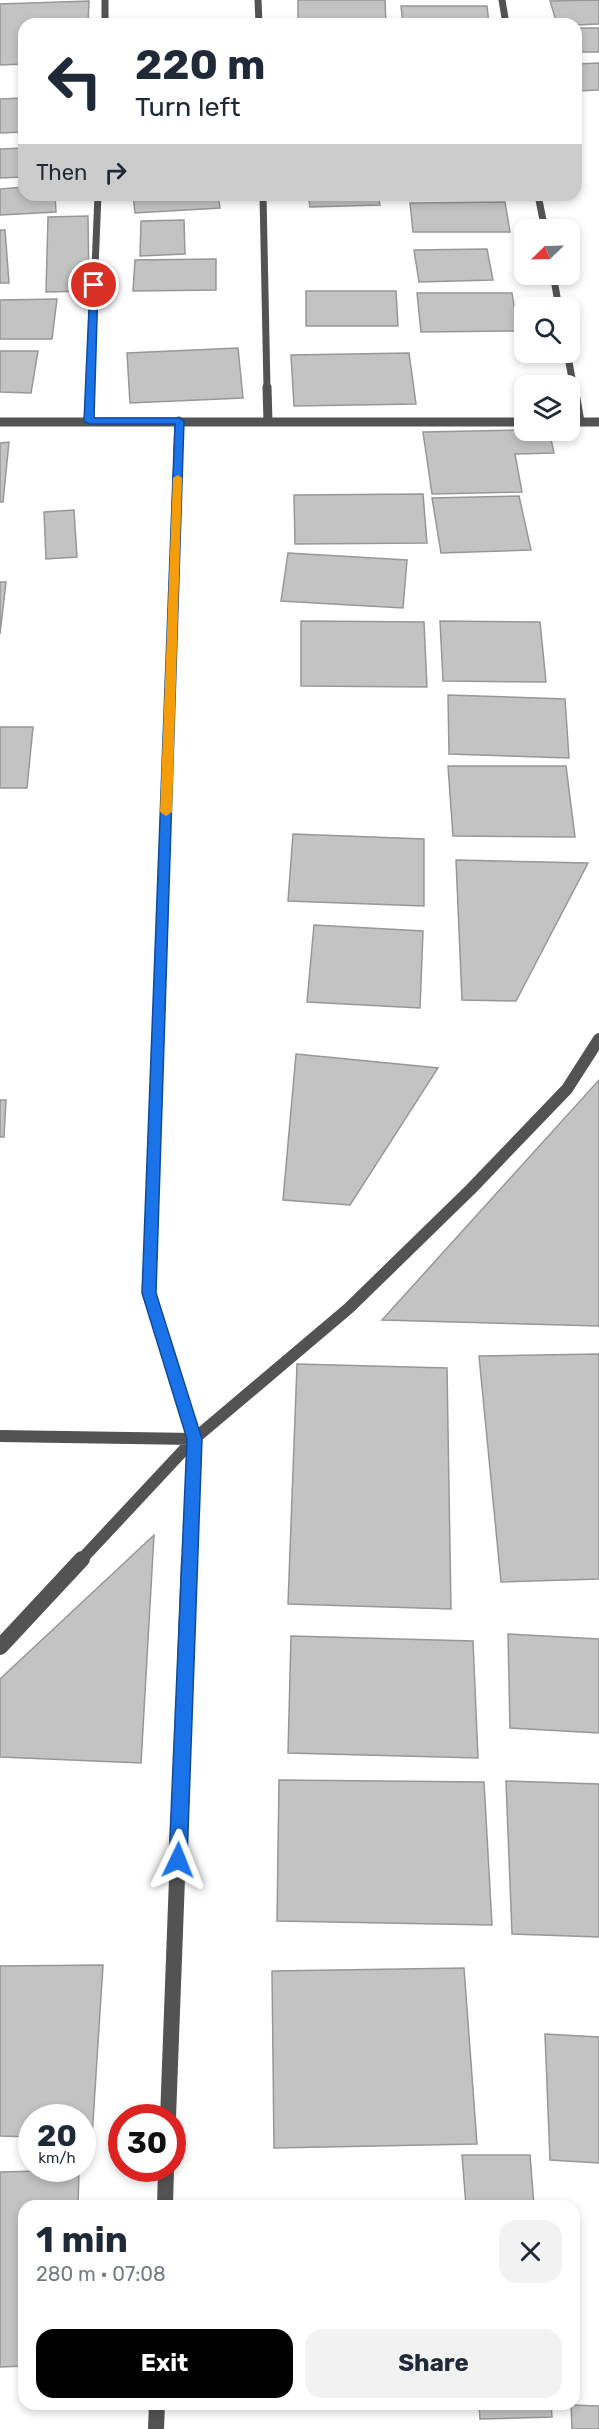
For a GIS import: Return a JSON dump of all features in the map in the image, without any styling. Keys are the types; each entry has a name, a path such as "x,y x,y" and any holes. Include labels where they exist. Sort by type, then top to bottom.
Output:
{"street":[{"path":"105,0 105,18"},
{"path":"258,0 259,18"},
{"path":"502,0 505,18"},
{"path":"89,421 98,201"},
{"path":"263,201 268,422"},
{"path":"539,201 542,219"},
{"path":"169,2104 194,1439 149,1293 179,421"},
{"path":"0,422 514,422"},
{"path":"580,422 599,422"},
{"path":"0,1647 194,1439 349,1308 471,1189 567,1089 599,1039"},
{"path":"0,1436 194,1439"},
{"path":"165,2200 166,2182"},
{"path":"156,2429 157,2410"}],"building":[{"path":"298,0 385,0 386,18 298,18"},
{"path":"599,0 599,24 582,25 582,18 555,18 550,1"},
{"path":"89,1 88,18 18,18 18,64 0,65 0,4"},
{"path":"401,6 487,6 488,18 402,18"},
{"path":"582,28 599,28 599,52 582,52"},
{"path":"599,63 599,90 582,91 582,64"},
{"path":"18,98 18,132 0,133 0,99"},
{"path":"18,148 18,177 0,178 0,149"},
{"path":"18,188 18,201 55,201 56,212 0,215 0,189"},
{"path":"134,201 219,201 220,208 135,213"},
{"path":"309,201 379,201 380,205 310,207"},
{"path":"505,202 510,232 413,232 410,203"},
{"path":"88,216 89,291 46,292 48,217"},
{"path":"184,220 185,254 140,256 141,221"},
{"path":"0,230 5,230 9,283 0,283"},
{"path":"487,249 493,280 419,282 414,250"},
{"path":"216,259 216,290 133,291 135,260"},
{"path":"306,291 396,291 398,326 306,326"},
{"path":"417,293 512,293 514,331 421,332"},
{"path":"57,299 52,339 0,339 0,300"},
{"path":"238,348 243,398 130,403 127,353"},
{"path":"0,351 38,351 31,393 0,392"},
{"path":"409,353 416,404 294,406 291,355"},
{"path":"514,431 514,441 551,441 554,453 515,454 522,492 432,494 423,432"},
{"path":"9,442 3,502 0,502 0,443"},
{"path":"423,494 427,543 295,544 294,495"},
{"path":"519,496 531,550 441,553 432,498"},
{"path":"74,510 77,557 46,559 44,512"},
{"path":"288,553 407,560 403,608 281,601"},
{"path":"0,582 6,582 0,634"},
{"path":"301,621 424,622 427,687 301,686"},
{"path":"440,621 540,622 546,682 443,681"},
{"path":"448,695 565,699 569,758 449,754"},
{"path":"0,727 33,727 27,788 0,788"},
{"path":"448,766 566,766 575,837 453,836"},
{"path":"293,834 424,839 424,906 288,901"},
{"path":"456,860 588,863 516,1001 462,1000"},
{"path":"314,925 423,931 420,1008 307,1002"},
{"path":"296,1054 438,1068 350,1205 283,1200"},
{"path":"599,1080 599,1326 382,1320"},
{"path":"0,1100 6,1100 4,1137 0,1137"},
{"path":"599,1354 599,1579 501,1582 479,1356"},
{"path":"297,1364 447,1368 451,1609 288,1604"},
{"path":"154,1535 141,1763 0,1757 0,1679"},
{"path":"508,1634 599,1639 599,1733 510,1728"},
{"path":"291,1636 473,1641 478,1758 288,1753"},
{"path":"279,1780 484,1782 492,1925 277,1921"},
{"path":"506,1781 599,1784 599,1937 512,1934"},
{"path":"103,1965 94,2104 18,2104 18,2137 0,2136 0,1966"},
{"path":"464,1968 477,2144 274,2148 272,1971"},
{"path":"545,2034 599,2037 599,2163 550,2160"},
{"path":"462,2155 530,2155 534,2200 466,2200"},
{"path":"0,2172 18,2172 18,2182 79,2182 78,2200 18,2200 18,2366 0,2367"},
{"path":"580,2405 599,2406 599,2429 572,2429 571,2410 580,2410"},
{"path":"479,2410 551,2410 552,2417 480,2419"}],"slow traffic":[{"path":"166,812 178,478"}],"route":[{"path":"94,285 89,421 179,421 149,1293 194,1439 178,1860"}]}
